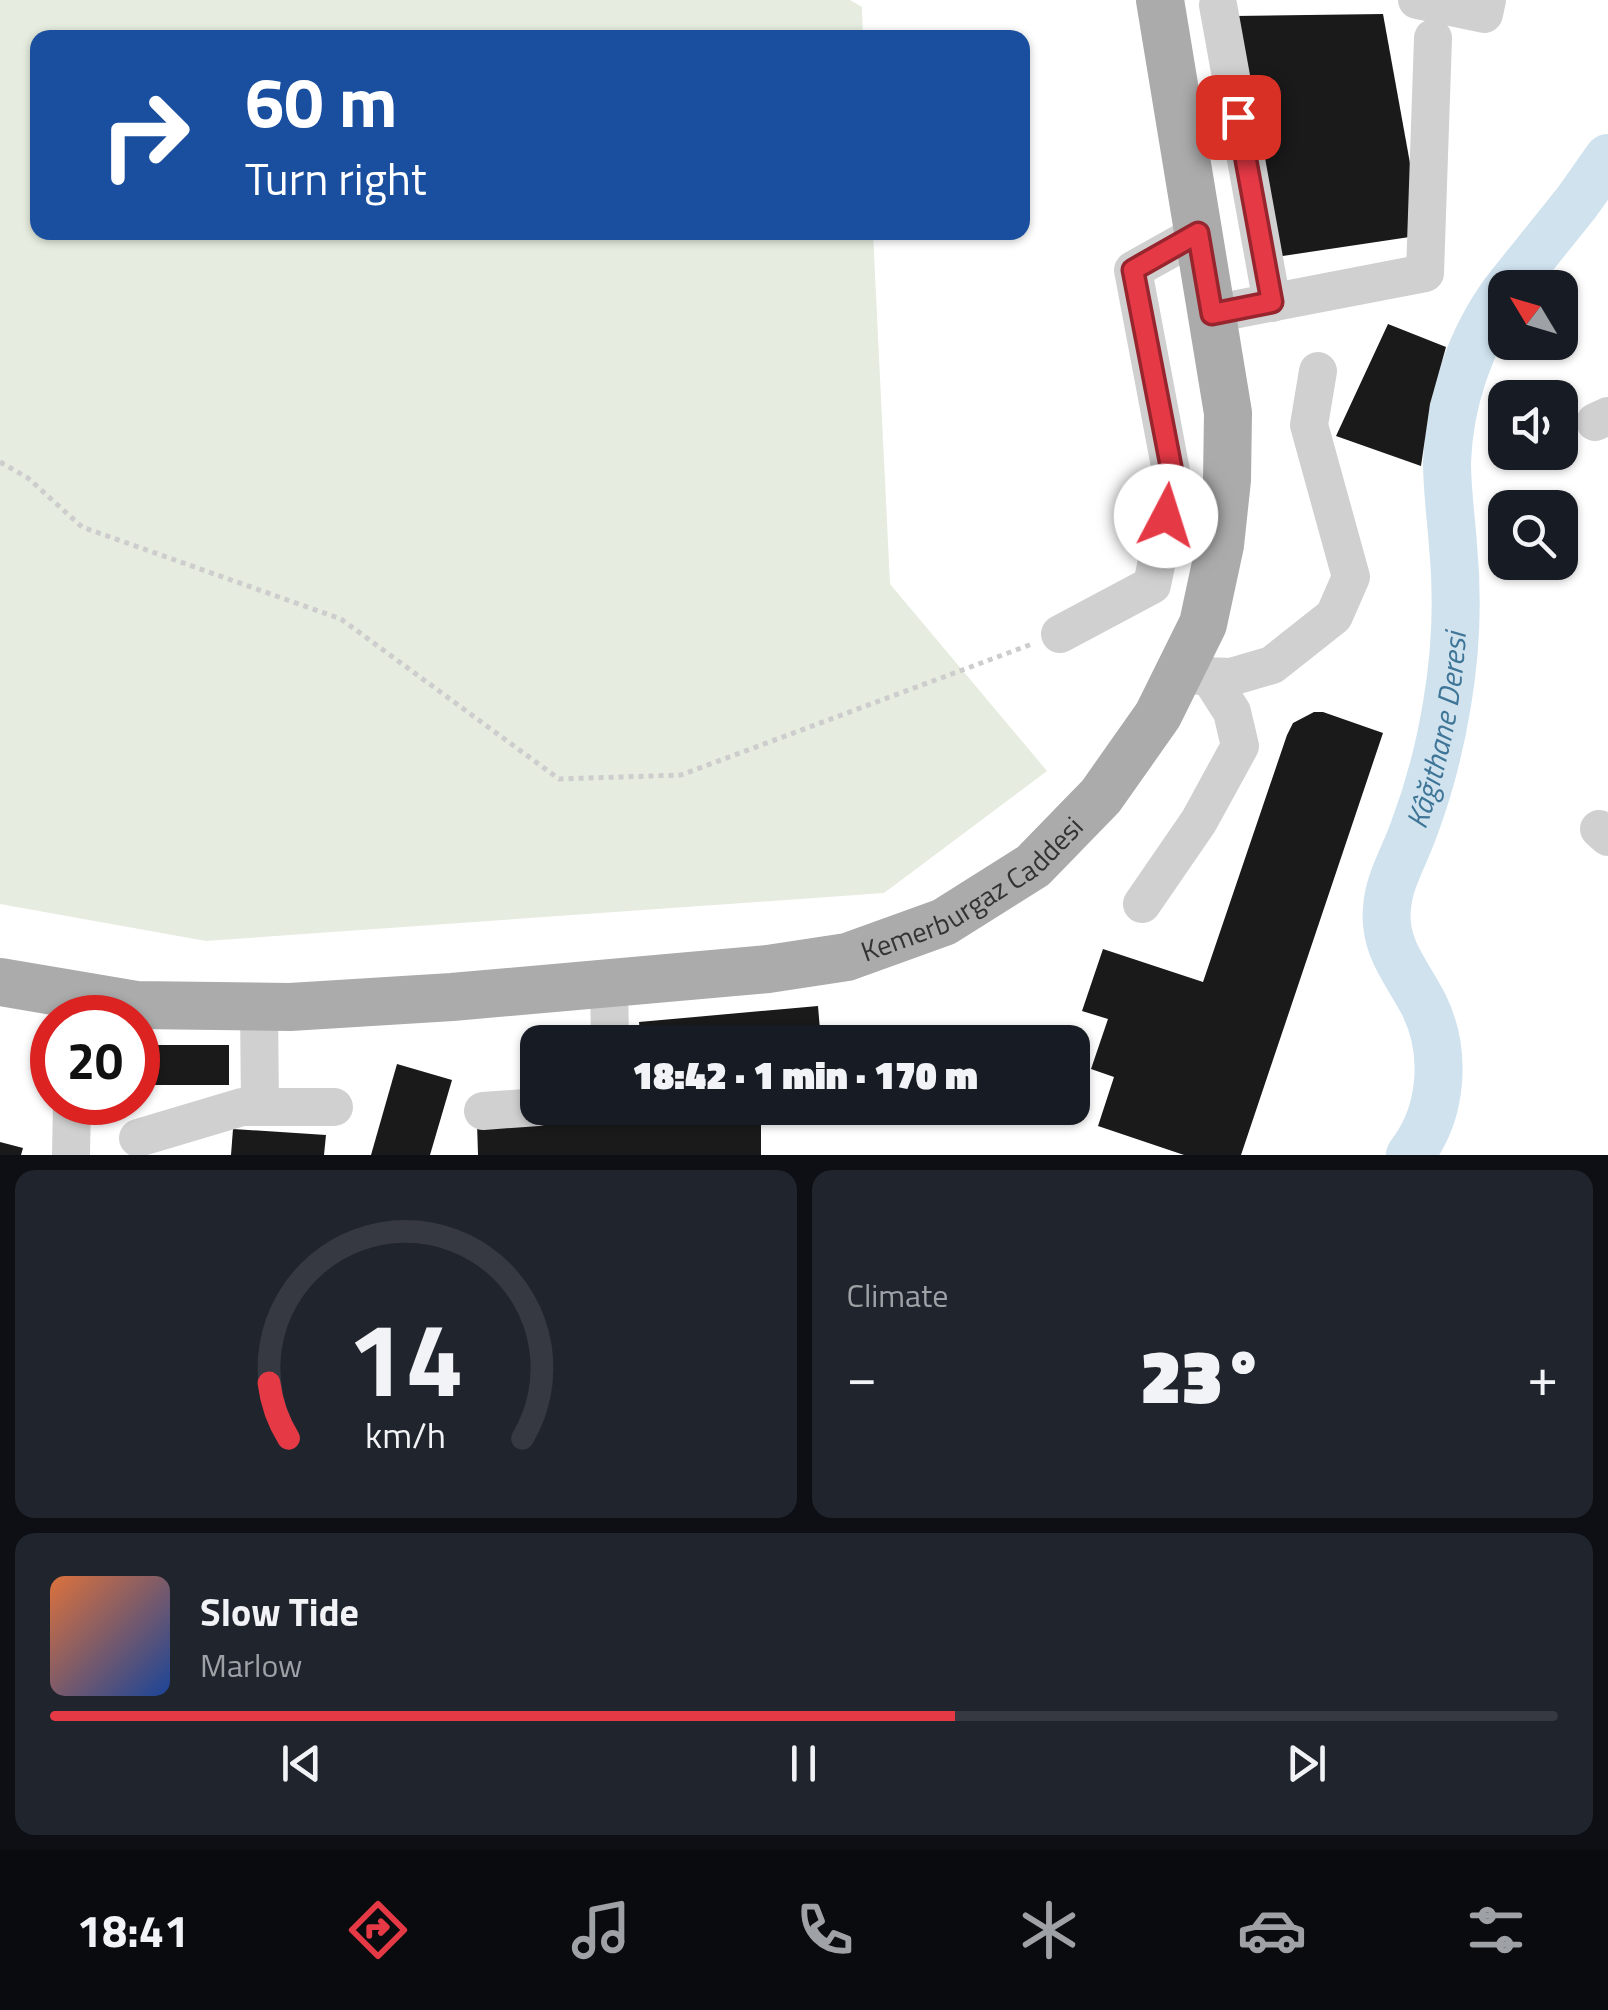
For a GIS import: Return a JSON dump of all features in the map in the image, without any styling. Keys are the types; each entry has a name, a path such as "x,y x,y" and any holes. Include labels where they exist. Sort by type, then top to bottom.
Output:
{"main road":[{"name":"Kemerburgaz Caddesi","path":"160,1005 259,1007 452,997 768,969 847,957 944,922 1033,866 1101,796 1158,716 1193,676 1220,544 1228,480 1228,414 1160,0"},
{"name":"Kemerburgaz Caddesi","path":"0,982 39,995"}],"street":[{"path":"1417,0 1484,14 1487,0"},
{"path":"1218,5 1272,302"},
{"path":"1212,314 1425,272 1433,38"},
{"path":"1060,634 1152,585 1174,482 1133,270 1198,233"},
{"path":"1193,676 1231,677 1272,665 1334,616 1351,577 1309,425 1318,371"},
{"path":"1142,904 1199,821 1240,746 1232,712 1193,676"},
{"path":"609,983 610,1025"},
{"path":"259,1007 260,1106"},
{"path":"138,1138 242,1106 334,1107"},
{"path":"483,1111 520,1108"},
{"path":"71,1155 72,1125"}],"path":[{"path":"0,462 28,478 82,528 341,619 559,778 681,776 1060,634"}],"shaded area":[{"path":"0,0 850,0 862,7 863,30 30,30 30,240 873,240 890,584 1047,771 884,893 206,941 0,904"}],"building":[{"path":"1383,14 1423,235 1276,257 1235,16"},
{"path":"1388,324 1446,347 1430,404 1421,466 1336,436"},
{"path":"1314,712 1383,733 1241,1155 1184,1155 1098,1126 1114,1077 1091,1069 1108,1019 1082,1011 1103,949 1203,982 1287,735 1293,723"},
{"path":"818,1006 820,1025 639,1025 639,1022"},
{"path":"160,1045 229,1045 229,1085 160,1085"},
{"path":"397,1064 452,1080 430,1155 371,1155"},
{"path":"477,1122 761,1125 761,1155 478,1155"},
{"path":"233,1129 326,1135 324,1155 231,1155"},
{"path":"0,1142 23,1148 21,1155 0,1155"}],"waterway":[{"name":"Kâğıthane Deresi","path":"1522,270 1608,158"},
{"name":"Kâğıthane Deresi","path":"1410,1155 1435,1101 1438,1062 1424,1005 1392,947 1387,908 1429,783 1450,684 1456,605 1447,472 1449,439 1464,372 1488,319"}],"route":[{"path":"1166,516 1174,482 1133,270 1198,233 1212,314 1272,302 1238,117"}]}
